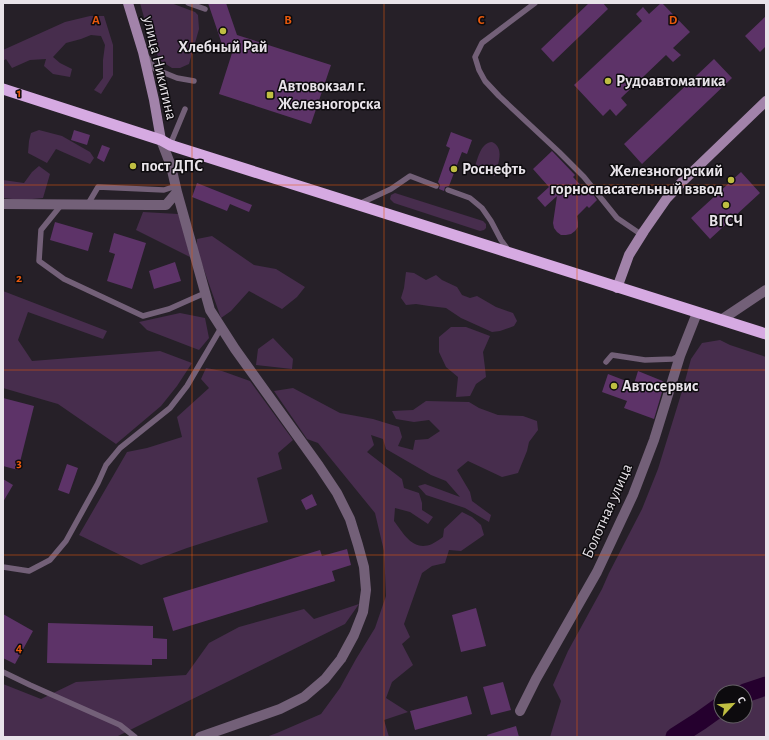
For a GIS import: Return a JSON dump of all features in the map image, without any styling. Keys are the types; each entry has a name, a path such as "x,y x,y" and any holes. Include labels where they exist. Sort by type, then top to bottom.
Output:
{"highway":[{"path":"3,89 358,205 766,334"}],"main road":[{"name":"улица Никитина","path":"128,3 143,52 154,100 166,142"},
{"path":"617,288 629,255 667,198 766,101"}],"street":[{"path":"166,142 176,189 210,310 235,349 319,466 336,493 350,519 364,567 366,590 363,612 354,635 341,659 325,679 304,697 280,709 200,737"},
{"path":"3,204 166,205 176,189"},
{"path":"721,320 766,290"},
{"name":"Болотная улица","path":"520,711 536,679 597,572 633,495 654,440 680,356 697,313"}],"lane":[{"path":"188,3 205,9"},
{"path":"535,3 482,43 475,57 479,70 485,81 499,96 538,131 584,177 617,218 642,235"},
{"path":"143,52 155,69 177,78 194,81"},
{"path":"166,142 185,109"},
{"path":"358,205 391,189 410,176 436,186"},
{"path":"88,204 98,187 164,190 176,189"},
{"path":"448,190 470,198 482,208 510,252"},
{"path":"62,204 41,230 38,261 64,279 143,316 169,309 205,293"},
{"path":"3,567 29,571 50,560 66,541 98,483 106,465 120,448 170,408 187,386 221,328"},
{"path":"606,362 612,355 645,360 673,359 680,356"},
{"path":"3,672 120,725 135,737"}],"shaded area":[{"path":"140,3 171,3 195,12 198,15 199,29 189,64 180,68 172,68 161,61 152,46"},
{"path":"90,16 104,16 113,45 113,75 101,94 94,90 103,78 105,45 101,36 91,35 66,43 53,57 60,63 72,69 70,77 53,74 44,66 46,59 30,60 12,68 6,59 3,61 3,50 65,22"},
{"path":"39,130 62,136 90,152 94,158 90,164 56,149 47,163 28,153 31,133"},
{"path":"492,142 498,148 500,157 495,176 474,169 482,148 488,143"},
{"path":"39,166 50,174 43,198 22,200 3,198 3,180 24,183 32,172"},
{"path":"395,193 483,221 486,224 486,228 480,231 394,203 390,199 391,195"},
{"path":"143,212 178,214 190,257 136,230"},
{"path":"212,236 254,265 276,269 305,287 297,297 282,309 249,291 231,311 221,318 197,250 197,239"},
{"path":"406,272 414,273 426,280 436,275 442,280 457,287 462,295 470,298 477,296 496,307 513,313 517,321 514,326 492,332 461,318 446,308 416,304 406,305 401,298"},
{"path":"3,291 107,331 103,339 28,312 18,340 32,361 160,351 192,363 177,386 161,406 116,444 58,404 3,388"},
{"path":"180,313 205,318 209,338 199,350 147,330 139,322"},
{"path":"451,327 466,327 490,336 483,352 486,377 476,384 470,396 456,397 458,377 446,367 439,352 439,337"},
{"path":"273,338 293,359 292,369 256,365 258,349"},
{"path":"720,340 730,345 766,357 766,737 550,737 561,701 553,685 568,651 602,589 642,509 658,469 691,359 702,343"},
{"path":"206,368 222,371 250,381 293,440 278,453 282,469 257,478 268,522 187,548 141,565 79,535 127,452 147,448 182,437 177,417 209,388 201,379"},
{"path":"293,388 340,413 373,419 399,427 402,437 398,446 413,450 415,440 428,439 440,431 429,420 414,422 396,419 392,411 413,410 426,401 469,402 479,408 498,415 523,416 537,421 538,430 529,442 518,473 502,477 468,461 457,470 470,492 472,501 491,515 489,522 465,508 426,495 418,486 425,484 460,497 446,481 431,475 386,449 383,439 371,435 374,445 367,452 402,479 404,488 419,493 422,503 422,510 433,517 428,524 410,512 395,508 394,521 405,536 414,544 425,546 443,537 444,529 462,512 472,517 481,525 484,535 461,551 449,550 445,563 432,566 422,573 404,624 410,637 402,644 413,665 392,682 386,698 408,712 384,720 389,737 266,737 321,714 340,688 375,628 386,596 384,551 375,513 318,443 307,439 274,391"},
{"path":"359,604 345,624 116,737 3,737 3,684 41,699 76,682 186,675 209,643 239,627 304,609 314,619"}],"building":[{"path":"208,3 226,3 237,35 331,65 311,124 219,94 232,53 224,50"},
{"path":"589,3 603,3 608,9 553,62 541,49"},
{"name":"Рудоавтоматика","path":"661,3 690,32 673,48 681,55 673,62 666,55 621,98 627,105 616,116 610,109 603,116 574,85 642,21 636,14 643,7 649,14"},
{"path":"766,16 766,46 760,52 745,36"},
{"path":"714,59 732,78 642,164 624,144"},
{"path":"74,130 90,135 87,145 71,140"},
{"path":"451,132 472,140 467,154 462,152 449,186 445,187 444,191 439,189 440,185 438,182 450,148 446,146"},
{"path":"102,145 110,148 104,162 97,158"},
{"path":"552,151 575,175 573,177 590,195 592,193 597,200 589,208 587,206 577,216 578,227 571,234 566,235 561,235 554,228 553,223 557,196 545,207 537,198 549,187 533,169"},
{"name":"ВГСЧ","path":"741,172 760,193 710,239 691,218"},
{"path":"197,183 252,205 249,212 230,204 227,211 192,197"},
{"path":"55,222 93,233 88,251 50,240"},
{"path":"114,233 146,243 132,289 107,281 115,254 109,252"},
{"path":"175,262 181,281 154,289 149,271"},
{"path":"638,371 665,382 654,419 624,408 627,401 602,392 608,374 634,384"},
{"path":"3,398 34,406 18,470 3,466"},
{"path":"67,464 78,468 69,494 58,490"},
{"path":"3,479 13,485 3,502"},
{"path":"312,494 317,505 306,510 301,500"},
{"path":"347,549 351,565 332,571 335,581 173,631 163,598 320,550 322,556"},
{"path":"476,608 486,646 461,652 452,615"},
{"path":"3,614 33,631 15,664 3,658"},
{"path":"48,623 153,626 153,638 167,639 167,659 152,659 152,665 47,663"},
{"path":"503,682 511,710 491,715 483,687"},
{"path":"467,696 472,714 415,730 410,711"},
{"path":"516,726 519,737 488,737 487,735"}],"waterway":[{"path":"753,690 766,686"},
{"path":"675,737 713,712"}],"place":[{"name":"Хлебный Рай","path":"223,31"},
{"name":"Рудоавтоматика","path":"608,81"},
{"name":"Автовокзал г. Железногорска","path":"270,95"},
{"name":"пост ДПС","path":"133,166"},
{"name":"Роснефть","path":"454,169"},
{"name":"Железногорский горноспасательный взвод","path":"731,180"},
{"name":"ВГСЧ","path":"726,205"},
{"name":"Автосервис","path":"614,386"}]}
